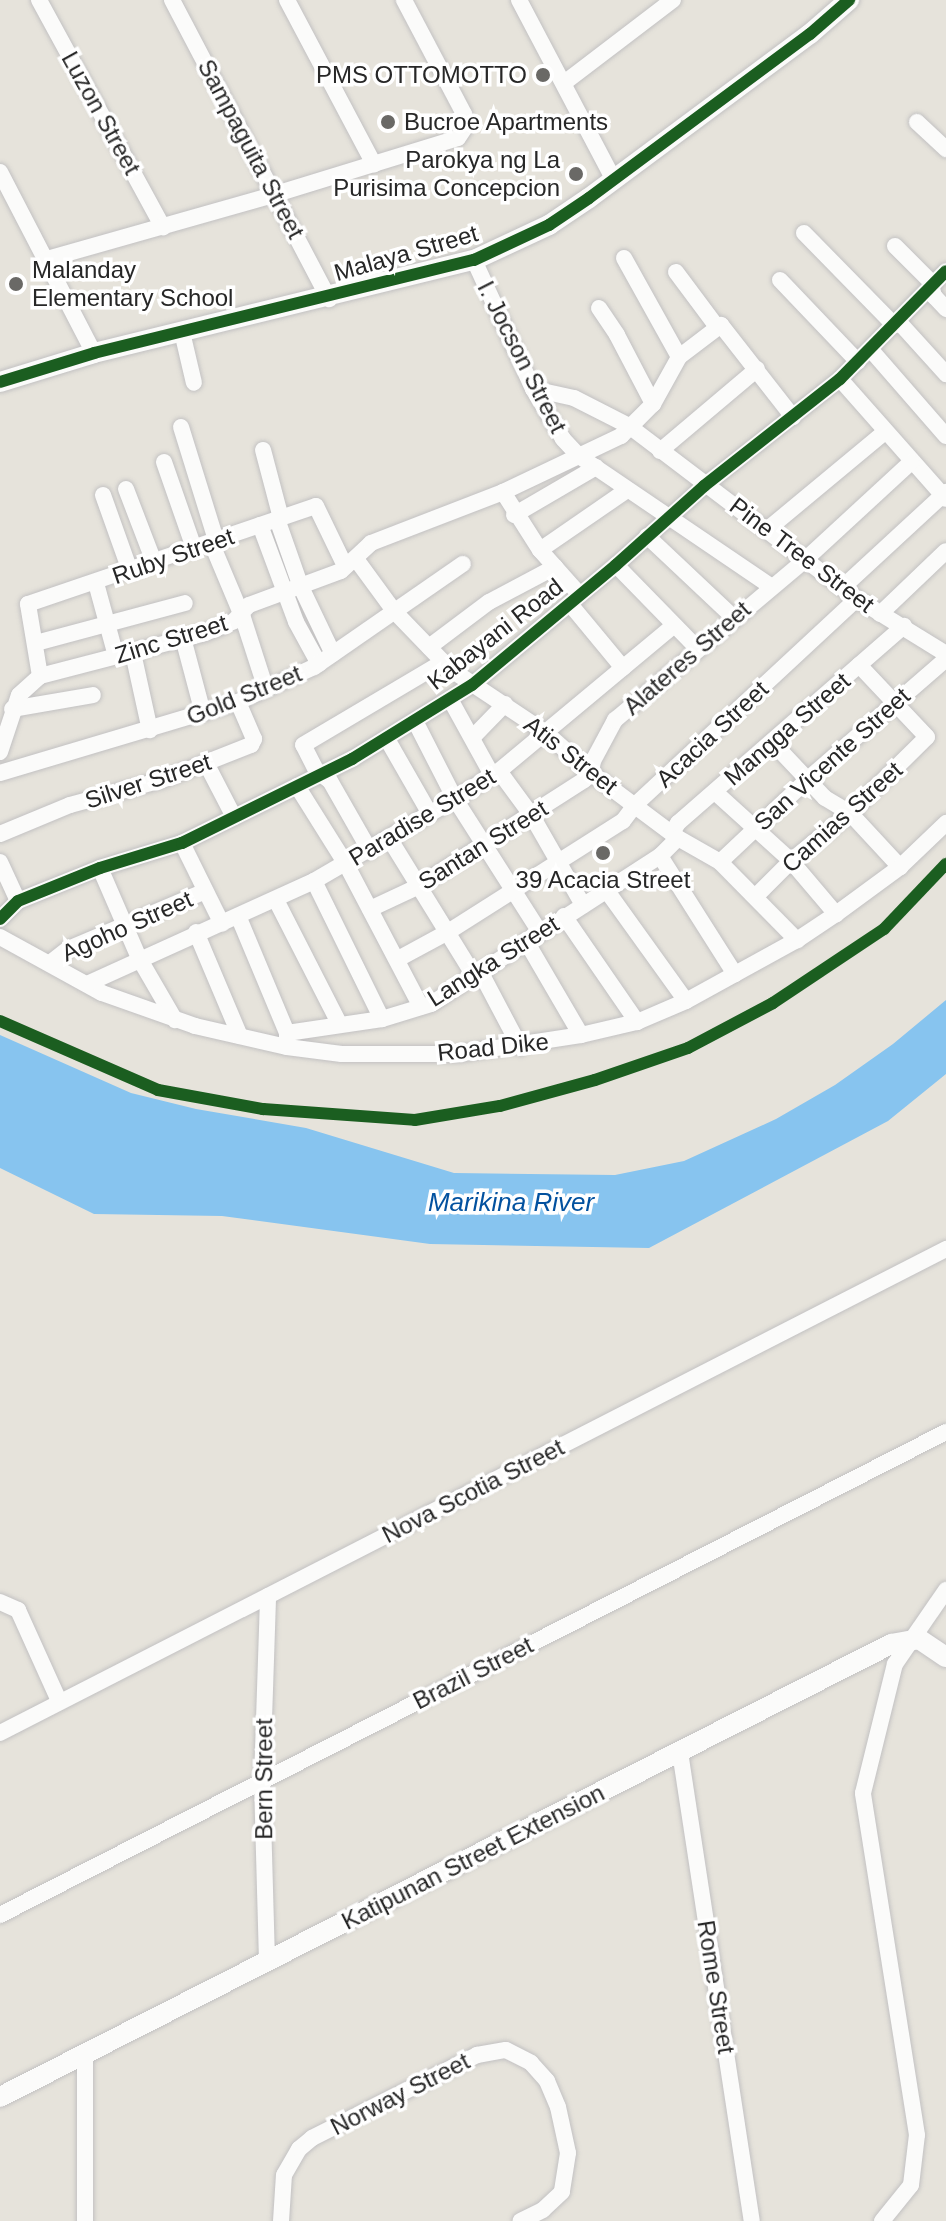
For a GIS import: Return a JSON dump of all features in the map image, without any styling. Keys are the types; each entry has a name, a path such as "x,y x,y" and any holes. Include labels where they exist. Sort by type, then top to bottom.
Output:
{"street":[{"name":"Luzon Street","path":"39,0 163,227"},
{"name":"Sampaguita Street","path":"172,0 329,299"},
{"path":"287,0 374,164"},
{"path":"47,259 458,138 466,126 464,114 404,0"},
{"path":"519,0 614,180"},
{"path":"564,83 652,6 673,0"},
{"name":"Malaya Street","path":"0,382 94,353 329,299 474,260 549,225 614,180 810,34 849,0"},
{"path":"917,122 946,149"},
{"path":"0,172 94,353"},
{"path":"804,233 946,374"},
{"path":"895,246 931,286 946,309"},
{"path":"624,258 679,357 719,326"},
{"name":"I. Jocson Street","path":"474,260 548,419 579,456 772,587"},
{"name":"Kabayani Road","path":"0,919 18,901 100,868 182,843 297,786 387,739 472,685 616,565 704,486 840,379 946,271"},
{"path":"676,272 793,417"},
{"path":"780,280 858,362"},
{"path":"599,308 617,335 653,404"},
{"path":"182,332 194,383"},
{"path":"871,350 946,436"},
{"name":"Zinc Street","path":"40,676 183,638 234,621 249,605 301,587 350,562 371,543 503,492 621,436 653,404 679,357"},
{"path":"660,451 757,369"},
{"path":"840,379 911,462 945,495 842,588"},
{"name":"Pine Tree Street","path":"533,389 574,398 629,426 704,486 768,529 857,599 932,644 946,657"},
{"path":"181,427 213,541 266,689"},
{"path":"768,529 885,432"},
{"path":"263,450 279,519 326,659"},
{"path":"164,462 194,548"},
{"name":"Alateres Street","path":"591,773 593,761 615,720 806,559 911,462"},
{"path":"514,515 596,467"},
{"path":"126,489 154,562"},
{"path":"540,550 627,490"},
{"path":"503,492 514,515 555,567 623,668"},
{"path":"103,495 130,571"},
{"name":"Ruby Street","path":"36,643 27,606 319,507"},
{"name":"Atis Street","path":"319,507 350,562 443,662 472,685 545,732 591,773 675,836 720,862 797,940"},
{"path":"260,525 285,593 326,659"},
{"path":"647,536 734,618"},
{"path":"880,614 946,551"},
{"name":"Gold Street","path":"0,773 238,702 326,659 463,564"},
{"path":"616,565 697,648"},
{"path":"429,647 489,602 555,567"},
{"path":"96,583 108,626 124,654 150,730"},
{"name":"Acacia Street","path":"398,959 448,932 623,821 635,805 857,599"},
{"path":"0,752 19,695 40,676 36,643 185,603"},
{"name":"Paradise Street","path":"87,984 196,932 239,918 370,851 496,773 674,625"},
{"name":"Mangga Street","path":"675,836 678,823 904,626"},
{"path":"932,644 946,632"},
{"path":"183,638 203,713"},
{"name":"San Vicente Street","path":"720,862 946,657"},
{"path":"370,851 330,781 303,749 306,742 443,662"},
{"path":"859,665 894,701"},
{"path":"12,709 93,695"},
{"path":"450,699 496,773 532,816 583,905"},
{"name":"Camias Street","path":"756,896 791,861 850,813 927,737 894,701"},
{"name":"Silver Street","path":"0,834 70,805 162,780 253,743 238,702"},
{"path":"473,737 505,704"},
{"path":"415,721 455,799 513,891 581,1035"},
{"path":"387,739 430,814"},
{"path":"772,742 835,806 850,813 900,867"},
{"path":"206,763 234,817"},
{"name":"Santan Street","path":"370,909 417,887 532,816 591,773"},
{"path":"297,786 346,864 421,1007"},
{"path":"715,792 791,861 836,914"},
{"name":"Road Dike","path":"0,937 87,984 175,1020 240,1036 287,1040 342,1054 457,1054 520,1047 637,1022 686,1001 797,940 836,914 900,867 946,823"},
{"name":"Langka Street","path":"287,1040 421,1007 478,975 532,936 660,856 675,836"},
{"path":"389,838 417,887 478,975 520,1047"},
{"path":"182,843 222,924"},
{"path":"660,856 735,974"},
{"path":"0,862 18,901"},
{"path":"100,868 139,958 175,1020"},
{"path":"314,881 382,1019"},
{"name":"Agoho Street","path":"50,963 68,949 205,891"},
{"path":"607,891 686,1001"},
{"path":"276,900 340,1025"},
{"path":"564,916 637,1022"},
{"path":"239,918 287,1040"},
{"path":"196,932 240,1036"},
{"name":"Nova Scotia Street","path":"0,1733 946,1249"},
{"name":"Brazil Street","path":"0,1915 946,1432"},
{"path":"882,2221 911,2185 917,2135 863,1793 891,1676 909,1639 946,1590"},
{"name":"Bern Street","path":"267,1961 262,1780 268,1596"},
{"path":"0,1602 18,1610 59,1701"},
{"path":"909,1639 929,1642 946,1657"},
{"name":"Katipunan Street Extension","path":"0,2097 891,1644 909,1639"},
{"name":"Rome Street","path":"680,1752 752,2221"},
{"name":"Norway Street","path":"281,2221 284,2175 299,2149 312,2138 477,2055 506,2050 531,2063 547,2081 558,2107 568,2153 562,2192 543,2210 520,2221"},
{"path":"85,2054 85,2221"}],"water":[{"name":"Marikina River","path":"946,1000 946,1074 888,1121 649,1248 430,1244 222,1216 94,1214 0,1168 0,1035 131,1093 196,1109 306,1128 454,1173 615,1175 684,1161 776,1119 835,1085 893,1044"}],"cycle path":[{"path":"0,382 94,353 474,260 549,225 589,198 810,34 849,0"},
{"path":"0,919 18,901 100,868 182,843 352,759 472,685 616,565 704,486 840,379 946,271"},
{"path":"0,1021 158,1090 263,1109 415,1120 500,1106 595,1080 688,1048 773,1003 884,929 946,864"}],"place":[{"name":"PMS OTTOMOTTO","path":"543,75"},
{"name":"Bucroe Apartments","path":"388,122"},
{"name":"Parokya ng La Purisima Concepcion","path":"576,174"},
{"name":"Malanday Elementary School","path":"16,284"},
{"name":"39 Acacia Street","path":"603,853"}]}
